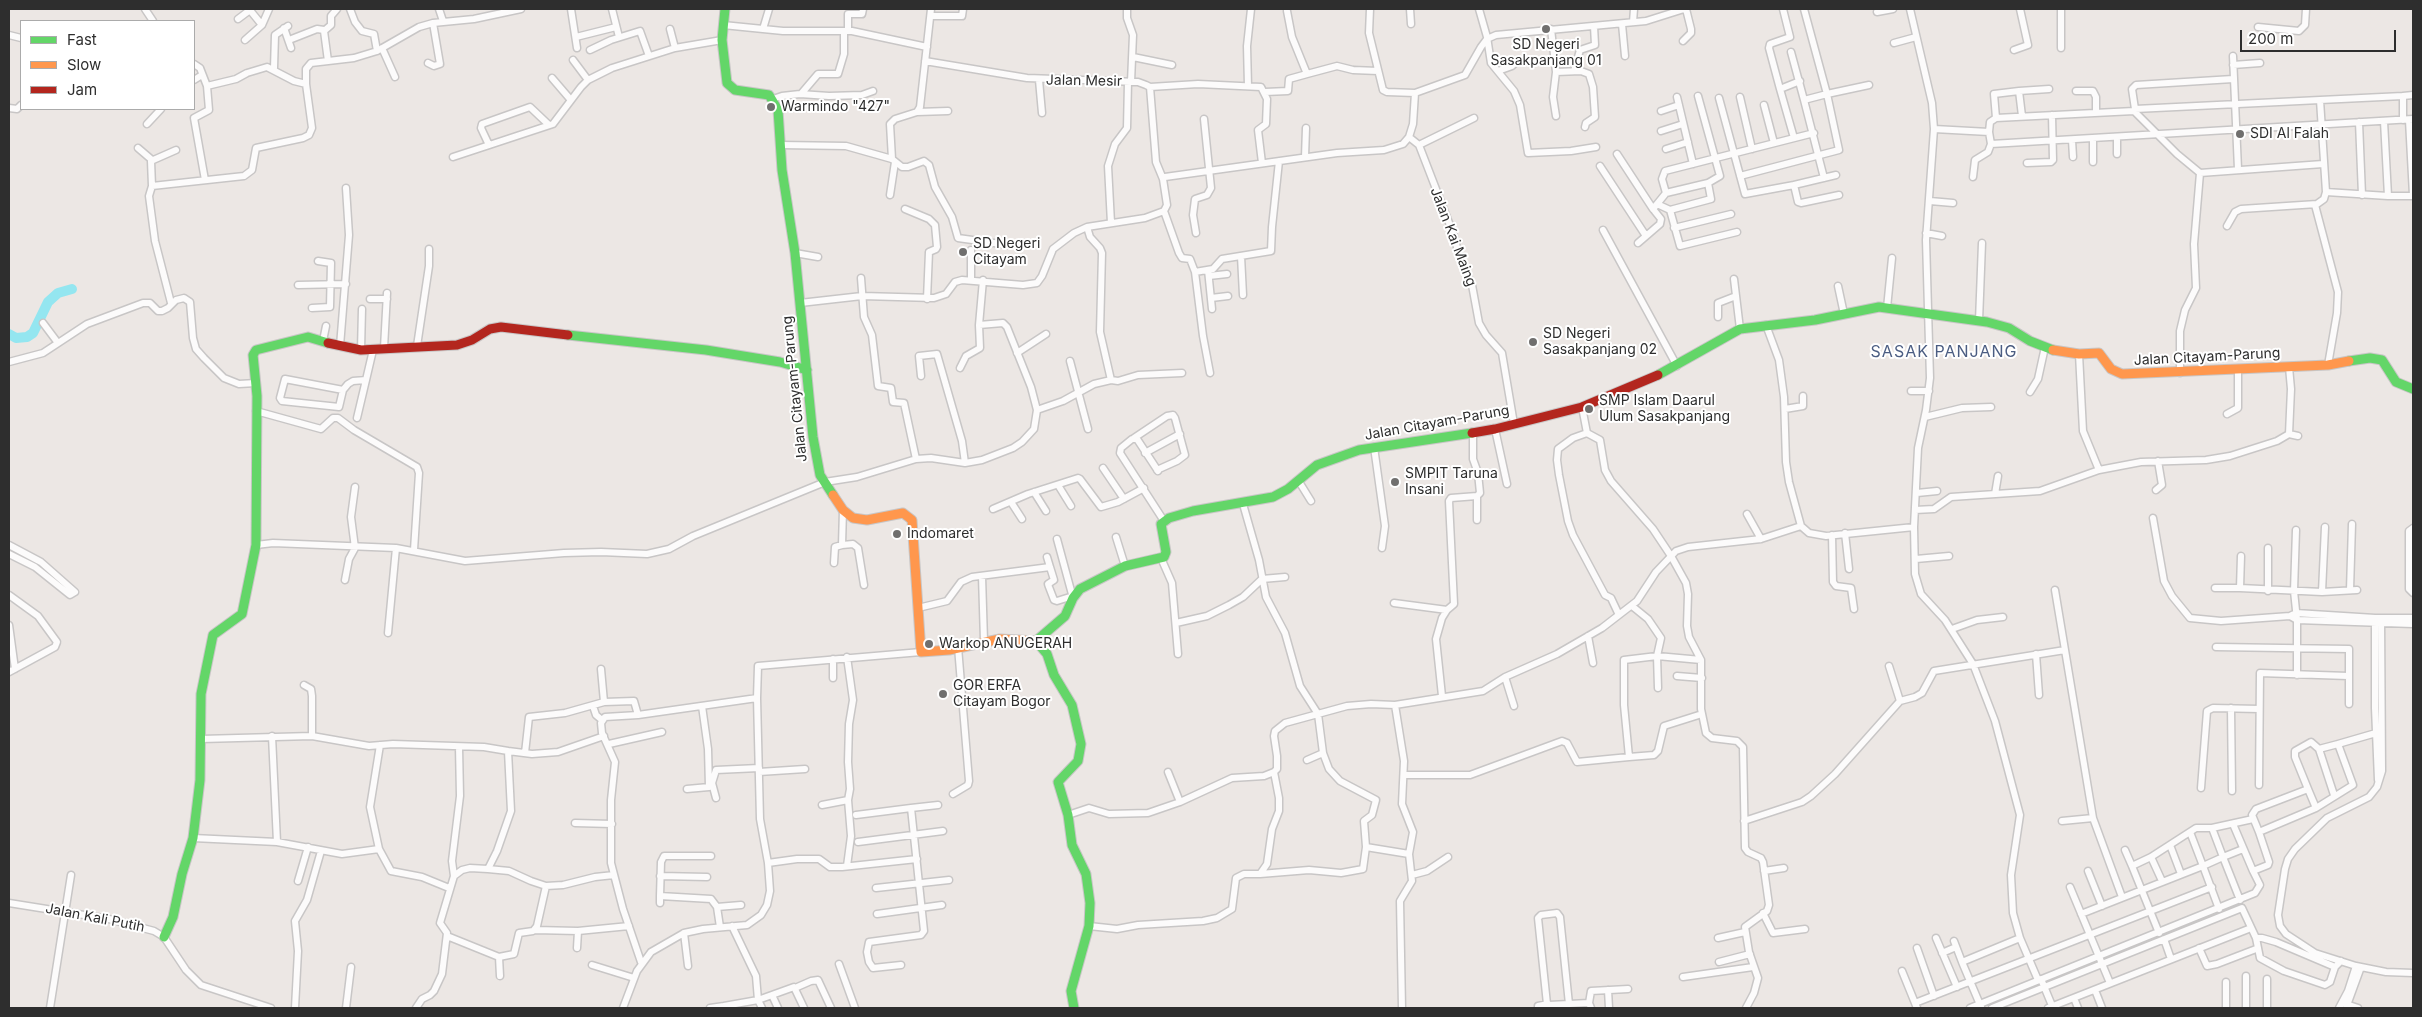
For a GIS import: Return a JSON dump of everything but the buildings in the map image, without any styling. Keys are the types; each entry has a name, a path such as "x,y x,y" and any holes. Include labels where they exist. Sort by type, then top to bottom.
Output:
{"street":[{"path":"145,9 152,20"},
{"path":"238,19 250,9 262,25"},
{"path":"245,40 262,25 269,9"},
{"path":"289,40 317,29 324,30 331,25 330,16 337,9"},
{"path":"350,9 353,19 362,31 374,34 379,49 395,77"},
{"path":"439,9 443,21"},
{"path":"152,186 247,175 253,166 256,148 309,135 312,128 306,84 308,65 354,58 379,49 419,27 433,23 474,19 521,9"},
{"path":"572,9 578,48"},
{"path":"612,9 619,37"},
{"path":"725,9 722,40 725,74 730,86 738,91 769,95 773,99 801,94 829,96 862,95 873,91"},
{"path":"763,29 769,9"},
{"path":"801,94 818,74 838,74 844,54 848,14 862,14 863,9"},
{"path":"917,112 921,104 931,12 961,16 964,9"},
{"path":"1111,223 1108,166 1115,144 1127,128 1130,82 1134,57 1127,9"},
{"path":"1248,86 1247,46 1251,9"},
{"path":"1370,9 1368,31 1384,92 1415,93 1465,75 1488,40 1501,33 1622,24 1652,20 1685,9 1691,33 1684,41"},
{"path":"1410,9 1411,24"},
{"path":"1479,9 1488,40 1490,58 1514,91 1520,105 1528,154 1572,151 1596,147"},
{"path":"1633,22 1634,9"},
{"path":"1783,9 1790,38 1770,44 1769,48 1794,138"},
{"path":"1740,176 1837,152 1840,147 1804,9"},
{"path":"1876,12 1893,9"},
{"path":"1910,9 1932,103 1934,129 1930,201 1926,233 1927,292 1930,314 1929,391 1918,448 1914,527 1917,583 1921,594 1952,629 1972,664 1994,720 2020,816 2011,867 2013,913 2020,938 2042,983 2051,1008 2251,928"},
{"path":"2014,50 2028,45 2020,9"},
{"path":"2060,48 2061,9"},
{"path":"2258,27 2300,31 2305,25 2306,9"},
{"path":"1287,11 1292,37 1307,74"},
{"path":"428,63 434,66 440,64 433,23"},
{"path":"1622,24 1625,56"},
{"path":"723,25 763,29 846,31 927,47"},
{"path":"1574,71 1580,50 1595,45 1594,26"},
{"path":"274,68 275,35 286,27 291,48"},
{"path":"576,37 616,27"},
{"path":"670,29 675,48"},
{"path":"1551,29 1556,72 1553,97 1556,116"},
{"path":"324,30 328,61"},
{"path":"590,50 619,37 641,32 649,56"},
{"path":"1894,42 1916,37"},
{"path":"453,157 549,125 559,118 570,99 588,80 612,68 675,48 722,40"},
{"path":"1791,52 1814,133 1824,178"},
{"path":"2232,56 2238,169"},
{"path":"1134,57 1172,65"},
{"path":"573,60 588,80"},
{"path":"1498,70 1512,66 1518,60"},
{"name":"Jalan Mesir","path":"925,61 1040,80 1138,82 1150,87"},
{"path":"2233,65 2260,64"},
{"path":"195,65 200,68 207,86 209,110 194,118 205,180"},
{"path":"1265,92 1288,91 1289,79 1337,66 1353,70 1378,71"},
{"path":"207,86 236,79 247,72 264,67 274,68 294,81 306,84"},
{"path":"1556,72 1584,71 1589,74 1593,87 1595,117 1586,123 1585,128"},
{"path":"195,79 202,74"},
{"path":"552,78 570,99"},
{"path":"2233,79 2136,85 2132,89 2134,110 2200,173 2323,164"},
{"path":"1040,80 1042,113"},
{"path":"1780,89 1800,80"},
{"path":"971,250 971,279 1015,284 1037,282 1042,276 1053,249 1065,239 1087,226 1145,218 1164,211 1167,205 1163,180 1156,162 1150,87 1178,84 1258,86 1265,92 1267,99 1266,124 1258,130 1262,163"},
{"path":"1804,100 1869,85"},
{"path":"1996,118 1994,94 2049,89"},
{"path":"2019,91 2022,116"},
{"path":"2076,92 2093,91 2096,97 2096,113"},
{"path":"1163,180 1168,176 1209,172 1305,157 1384,150 1403,144 1409,137 1414,119 1415,93"},
{"path":"1973,176 1974,160 1988,152 1991,144 1990,122 1996,118 2234,103 2413,95"},
{"path":"1660,201 1708,183 1720,176 1698,96"},
{"path":"2326,192 2388,196 2413,195 2408,119 2403,96"},
{"path":"1677,97 1693,164"},
{"path":"1740,97 1752,149"},
{"path":"1719,98 1745,194 1748,195 1836,175"},
{"name":"Jalan Citayam-Parung","path":"773,99 779,117 782,170 795,253 816,459 819,471 843,510"},
{"path":"2227,226 2235,212 2241,209 2315,204 2322,201 2326,192 2320,100"},
{"path":"1661,111 1679,105"},
{"path":"1764,105 1774,143"},
{"path":"489,145 481,128 482,124 526,109 534,109 549,125"},
{"path":"890,195 894,161 890,124 895,118 917,112 948,111"},
{"path":"147,124 155,112"},
{"path":"2027,163 2053,161 2052,115"},
{"path":"1409,137 1419,144 1474,118"},
{"path":"1196,233 1195,199 1207,195 1211,191 1204,119"},
{"path":"1991,144 2117,138 2156,133 2408,119"},
{"path":"2384,121 2388,196"},
{"path":"2359,122 2362,194"},
{"path":"1662,131 1683,124"},
{"path":"1305,157 1306,128"},
{"path":"1934,129 1989,132"},
{"path":"1638,243 1661,222 1660,201 1662,179 1665,171 1814,133"},
{"path":"2117,138 2117,154"},
{"path":"2093,139 2093,162"},
{"path":"2072,140 2073,157"},
{"path":"1666,149 1688,142"},
{"name":"Jalan Kai Maing","path":"1419,144 1472,285 1479,323 1486,335 1502,353 1514,424"},
{"path":"781,145 839,146 894,161 908,167 921,161 927,162 935,187 955,223 958,238 1008,245"},
{"path":"138,148 152,160"},
{"path":"171,303 155,241 149,196 152,186 150,166 152,160 176,150"},
{"path":"1617,154 1640,189 1660,201 1670,210 1680,246 1736,232"},
{"path":"1212,309 1209,273 1222,259 1271,251 1279,161"},
{"path":"1600,166 1646,236"},
{"path":"2180,373 2180,331 2185,310 2196,288 2194,244 2200,173"},
{"path":"1670,210 1711,199 1708,183"},
{"path":"1794,185 1798,202 1801,203 1839,195"},
{"path":"340,346 349,235 346,188"},
{"path":"1930,201 1953,203"},
{"path":"2315,204 2338,292 2337,313 2328,365"},
{"path":"905,209 930,219 935,225 938,247 936,250 929,252 928,299"},
{"path":"1164,211 1179,254 1182,258 1190,259 1195,272 1203,338 1210,373"},
{"path":"1674,228 1731,214"},
{"path":"1087,226 1090,238 1100,248 1102,253 1100,332 1111,380"},
{"path":"1603,230 1677,366"},
{"path":"1926,233 1942,236"},
{"path":"1979,321 1982,243"},
{"path":"417,346 429,266 429,249"},
{"path":"795,253 818,257"},
{"path":"1241,256 1243,296"},
{"path":"1886,308 1892,258"},
{"path":"318,262 331,262 330,316"},
{"path":"1195,272 1227,274"},
{"path":"861,278 864,317 872,335 878,386 889,387 893,402 904,403 916,459"},
{"name":"Jalan Citayam-Parung","path":"800,303 862,296 928,299 946,294 958,281 971,279"},
{"path":"1734,279 1740,329"},
{"path":"960,368 966,356 980,348 979,325 983,280"},
{"path":"298,285 346,284"},
{"path":"1838,286 1844,314"},
{"path":"370,298 387,296 384,348"},
{"path":"1211,298 1228,296"},
{"path":"1718,318 1718,303 1736,296"},
{"path":"9,362 43,353 87,324 143,303 150,303 162,311 168,308 171,303 184,298 190,302 193,338 196,349 216,372 232,382 256,383"},
{"path":"312,308 330,307"},
{"name":"Jalan Citayam-Parung","path":"1164,520 1193,510 1243,504 1277,495 1323,462 1374,447 1495,429 1582,407 1656,377 1740,329 1844,314 1875,307 1979,321 2009,328 2030,341 2045,347 2079,354 2099,353 2111,369 2122,374 2180,373 2328,365 2363,358 2378,359 2387,365 2396,382 2413,389"},
{"path":"361,350 362,309"},
{"path":"43,323 58,343"},
{"path":"256,544 396,548 414,550 446,558 474,561 548,554 601,552 648,554 669,549 693,536 825,482 858,477 916,459 931,458 966,463 982,460 1022,442 1034,429 1037,410 1031,388 1005,324 979,325"},
{"path":"1766,325 1779,360 1785,409 1786,462 1789,482 1801,526 1809,533 1832,535 1914,527"},
{"path":"323,341 326,326"},
{"path":"164,937 173,917 182,874 193,838 200,780 202,685 213,635 242,614 256,544 256,383 253,355 256,350 308,336 361,350 458,345 472,340 490,329 501,327 706,350 780,362 807,370"},
{"path":"1017,353 1046,334"},
{"path":"2030,392 2038,379 2045,347"},
{"path":"357,418 373,350"},
{"path":"921,376 919,356 937,354 962,441 966,463"},
{"path":"2079,354 2083,431 2099,470"},
{"path":"1070,361 1088,429"},
{"path":"2289,367 2290,434"},
{"path":"2227,414 2238,408 2238,370"},
{"path":"1037,410 1063,401 1094,384 1138,376 1182,373"},
{"path":"343,390 285,379 280,398 282,401 337,407 340,405 343,390 353,380 366,380"},
{"path":"1911,391 1929,391"},
{"path":"1785,409 1801,407 1804,404 1803,396"},
{"path":"1582,407 1587,434"},
{"path":"1925,416 1962,408 1991,407"},
{"path":"256,411 321,429 333,418 338,418 354,430 417,467 419,474 414,550"},
{"path":"1036,641 1065,616 1073,597 1080,590 1125,566 1161,558 1166,552 1161,526 1164,520 1119,451 1134,438 1170,415 1175,418 1185,452 1184,457 1158,470 1134,438"},
{"path":"1495,429 1508,484"},
{"path":"1473,432 1473,458 1481,487 1477,496 1477,520"},
{"path":"1145,453 1180,434"},
{"path":"1620,615 1611,598 1605,595 1573,535 1559,475 1556,454 1558,448 1574,438 1587,434 1600,440 1606,470 1611,481 1648,523 1671,556 1687,588 1688,631 1701,660 1702,714 1708,736 1737,741 1743,747 1746,850 1761,858 1769,905 1767,911 1747,924 1745,932 1757,982 1746,1008"},
{"path":"1915,510 1934,509 1952,497 2040,491 2099,470 2158,461 2206,460 2230,456 2272,443 2290,434 2298,436"},
{"path":"1374,447 1386,526 1382,548"},
{"path":"2156,490 2162,485 2158,461"},
{"path":"1103,468 1124,499"},
{"path":"1995,494 1998,476"},
{"path":"993,509 1034,492 1080,479 1102,508 1144,488"},
{"path":"1298,480 1311,501"},
{"path":"1058,485 1071,506"},
{"path":"345,580 349,559 355,548 352,517 355,487"},
{"path":"1917,493 1937,491"},
{"path":"1034,492 1046,511"},
{"path":"1442,696 1436,639 1440,623 1454,604 1455,599 1450,500 1477,496"},
{"path":"1011,502 1022,519"},
{"path":"1089,926 1117,929 1212,919 1232,909 1236,878 1244,874 1309,870 1341,873 1363,869 1366,846 1364,821 1372,815 1376,800 1340,781 1329,769 1323,753 1318,714 1300,686 1287,638 1268,604 1243,504"},
{"path":"842,545 843,510 858,519 867,520 902,513 912,520 921,652"},
{"path":"1748,514 1761,539"},
{"path":"2153,518 2164,581 2172,596 2190,618 2221,621 2295,616 2413,624"},
{"path":"2350,590 2352,524"},
{"path":"1260,874 1267,864 1272,829 1279,811 1279,798 1274,772 1277,763 1275,731 1284,723 1364,704 1395,704 1477,692 1548,658 1588,636 1620,615 1632,606 1656,572 1676,551 1688,547 1761,539 1801,526"},
{"path":"2322,592 2325,527"},
{"path":"2413,528 2409,531 2409,589 2413,593"},
{"path":"2296,530 2294,591 2297,675"},
{"path":"1844,533 1849,569"},
{"path":"1832,535 1832,582 1836,586 1851,588 1854,609"},
{"path":"1116,537 1125,566"},
{"path":"1057,539 1073,597"},
{"path":"834,563 834,549 837,546 853,544 858,548 864,585"},
{"path":"388,632 396,548"},
{"path":"2268,548 2268,591"},
{"path":"9,549 41,562 75,592 71,595 9,549"},
{"path":"1916,559 1949,556"},
{"path":"2240,588 2241,556"},
{"path":"1047,557 1054,580 1048,584 1048,587 1054,600 1073,597"},
{"path":"1161,558 1172,583 1178,654"},
{"path":"918,608 947,601 961,582 982,576 1050,567"},
{"path":"982,576 984,641"},
{"path":"1176,623 1207,616 1229,605 1262,579 1285,577"},
{"path":"2215,588 2322,592 2357,590"},
{"path":"2055,590 2093,818 2122,897"},
{"path":"9,595 38,616 57,642 55,647 12,670 9,625"},
{"path":"1394,603 1448,610"},
{"path":"1632,606 1648,619 1661,638 1657,656 1658,688"},
{"path":"1952,629 1977,620 2003,617"},
{"path":"2378,621 2413,618"},
{"path":"2378,621 2376,733 2378,782"},
{"path":"2378,621 2382,771 2376,790 2370,797 2334,813 2310,832 2295,848 2288,858 2285,869 2278,915 2283,930 2291,939 2308,949 2358,966 2386,972 2413,973"},
{"path":"1588,636 1593,663"},
{"path":"623,1008 641,962 651,952 684,933 747,925 765,911 769,899 768,864 760,819 756,698 756,671 758,666 833,658 921,652 1011,638 1036,641 1047,654 1054,675 1072,705 1080,735 1081,750 1078,761 1058,782 1068,815 1072,845 1075,855 1083,867 1088,883 1090,909 1089,926 1074,977 1071,1000 1074,1008"},
{"path":"953,794 968,786 969,781 958,647"},
{"path":"2216,647 2348,649 2349,704"},
{"path":"1744,821 1807,799 1835,774 1900,701 1919,696 1934,671 2066,650"},
{"path":"2036,654 2039,695"},
{"path":"1629,757 1624,718 1623,663 1627,659 1657,656 1701,660"},
{"path":"847,657 853,700 849,724 848,770 850,789 848,800 851,836 847,866"},
{"path":"833,658 833,678"},
{"path":"1889,666 1900,701"},
{"path":"601,669 604,702"},
{"path":"2259,786 2260,673 2348,676"},
{"path":"1677,676 1702,678"},
{"path":"1505,677 1514,706"},
{"path":"304,685 309,687 312,696 312,736"},
{"path":"602,720 609,717 756,698"},
{"path":"525,753 528,717 565,713 604,702 634,701 638,714"},
{"path":"1395,704 1403,754 1402,804 1413,832 1410,854 1411,885 1400,901 1402,1008"},
{"path":"593,706 596,715 602,720 604,736 615,762 611,800 611,863 641,962"},
{"path":"687,789 709,787 708,749 702,706"},
{"path":"2231,708 2232,791"},
{"path":"2201,788 2205,713 2209,709 2259,709"},
{"path":"1404,775 1470,775 1562,741 1566,743 1576,762 1654,754 1658,751 1664,726 1702,714"},
{"path":"609,744 662,732"},
{"path":"2319,749 2376,733"},
{"path":"272,736 277,842"},
{"path":"201,739 312,736 369,746 393,744 484,747 525,753 558,752 604,736"},
{"path":"2316,808 2294,752 2311,742 2319,749 2334,795"},
{"path":"2259,832 2316,808 2353,784 2338,744"},
{"path":"380,745 379,762 370,798 371,816 379,849 391,871 422,877 449,888"},
{"path":"416,1008 422,999 430,996 439,983 442,974 447,936 446,930 440,923 454,876 452,861 460,786 459,747"},
{"path":"488,869 506,828 511,811 508,751"},
{"path":"1307,760 1323,753"},
{"path":"716,798 712,783 716,770 805,769"},
{"path":"1168,772 1180,802"},
{"path":"1068,815 1090,808 1109,814 1148,813 1180,802 1232,778 1264,776 1274,772"},
{"path":"2253,871 2268,865 2269,862 2253,819 2253,812 2256,809 2308,788"},
{"path":"822,805 848,800"},
{"path":"856,814 938,805"},
{"path":"901,965 873,968 869,962 868,943 922,934 924,930 911,808"},
{"path":"2062,821 2093,818"},
{"path":"2132,866 2151,857 2198,828 2212,828 2253,819"},
{"path":"575,823 612,824"},
{"path":"1970,1008 1980,1006 2100,960 2255,893 2260,888 2233,824"},
{"path":"2212,828 2240,900"},
{"path":"858,842 943,831"},
{"path":"2190,832 2219,909"},
{"path":"193,838 277,842 342,854 379,849"},
{"path":"2170,845 2181,874"},
{"path":"1366,846 1410,854"},
{"path":"298,881 308,847"},
{"path":"2081,914 2243,849"},
{"path":"2125,850 2159,933"},
{"path":"295,1008 298,948 295,921 307,900 321,851"},
{"path":"711,856 664,856 661,862 660,900 704,897 711,899 717,907 720,927"},
{"path":"1412,876 1427,871 1448,857"},
{"path":"2151,857 2162,882"},
{"path":"768,864 819,859 830,867 917,859"},
{"path":"454,876 462,870 470,868 488,869 509,872 531,882 546,886 563,885 595,877 614,875"},
{"path":"1764,871 1784,868"},
{"path":"2088,871 2102,906"},
{"path":"50,1008 71,875"},
{"path":"660,876 707,877"},
{"path":"876,888 949,880"},
{"path":"535,930 541,915 546,886"},
{"path":"2070,887 2110,983"},
{"path":"1902,971 1916,1006 1934,996 2212,887"},
{"name":"Jalan Kali Putih","path":"9,903 65,911 143,927 164,937 200,985 271,1008"},
{"path":"717,907 741,905"},
{"path":"877,914 942,905"},
{"path":"2100,960 2164,939 2242,908 2256,938 2256,949 2264,961 2284,971 2323,984 2330,982 2335,967 2341,961"},
{"path":"1763,912 1773,933 1804,929"},
{"path":"1548,1004 1538,918 1541,915 1558,913 1560,916 1569,1004"},
{"path":"447,936 499,957 514,954 520,932 629,926"},
{"path":"732,926 756,976 758,1000 762,1008"},
{"path":"577,948 578,930"},
{"path":"1718,938 1745,932"},
{"path":"684,933 688,966"},
{"path":"1936,938 1957,987"},
{"path":"1962,962 2020,938"},
{"path":"2256,938 2276,942 2335,967"},
{"path":"2164,939 2171,959"},
{"path":"1942,953 1955,944 1980,1006"},
{"path":"1917,948 1934,996"},
{"path":"2198,948 2206,966 2217,964 2256,949"},
{"path":"1719,962 1750,954"},
{"path":"499,957 500,976"},
{"path":"839,964 858,1008"},
{"path":"592,965 634,978"},
{"path":"2358,966 2344,1006 2358,1008"},
{"path":"346,1008 351,967"},
{"path":"1682,977 1753,967"},
{"path":"2246,976 2246,1008"},
{"path":"2267,979 2267,1008"},
{"path":"710,1008 758,1000 818,980 831,1008"},
{"path":"2226,982 2226,1008"},
{"path":"1992,1008 2042,983"},
{"path":"795,988 804,1008"},
{"path":"1608,990 1610,1008"},
{"path":"1538,1008 1538,1006 1548,1004 1590,1005 1591,991 1628,990"},
{"path":"2095,990 2102,1008"},
{"path":"772,995 778,1008"},
{"path":"2074,998 2078,1008"}],"waterway":[{"path":"9,334 16,338 27,337 33,333 48,302 58,293 72,289"}],"traffic: fast":[{"path":"725,9 722,40 727,83 735,90 769,95 778,110 782,170 795,253 813,437 820,475 833,495"},
{"path":"1658,375 1740,329 1815,320 1879,307 1987,322 2009,328 2030,341 2053,350"},
{"path":"568,335 706,350 780,362 807,370"},
{"path":"164,937 173,917 182,874 193,838 200,780 201,694 213,635 242,614 256,545 257,396 253,355 256,350 308,337 328,343"},
{"path":"2349,361 2370,358 2382,360 2396,382 2413,389"},
{"path":"1036,641 1065,616 1073,598 1080,589 1125,566 1164,557 1166,552 1161,524 1169,518 1193,511 1273,497 1288,489 1317,465 1359,450 1472,433"},
{"path":"1036,641 1047,654 1054,675 1072,705 1081,744 1078,761 1058,782 1068,815 1072,845 1086,874 1090,903 1089,926 1071,991 1074,1008"}],"traffic: slow":[{"path":"2053,350 2079,354 2099,353 2111,369 2122,374 2328,365 2349,361"},
{"path":"833,495 843,510 853,518 867,520 903,513 912,520 921,652 949,650 1000,639 1036,641"}],"traffic: jam":[{"path":"328,343 361,350 457,345 472,340 490,329 501,327 568,335"},
{"path":"1472,433 1582,407 1658,375"}],"place":[{"name":"SD Negeri Sasakpanjang 01","path":"1546,29"},
{"name":"Warmindo \"427\"","path":"771,107"},
{"name":"SDI Al Falah","path":"2240,134"},
{"name":"SD Negeri Citayam","path":"963,252"},
{"name":"SD Negeri Sasakpanjang 02","path":"1533,342"},
{"name":"SMP Islam Daarul Ulum Sasakpanjang","path":"1589,409"},
{"name":"SMPIT Taruna Insani","path":"1395,482"},
{"name":"Indomaret","path":"897,534"},
{"name":"Warkop ANUGERAH","path":"929,644"},
{"name":"GOR ERFA Citayam Bogor","path":"943,694"}],"district":[{"name":"SASAK PANJANG","path":"1944,352"}]}
